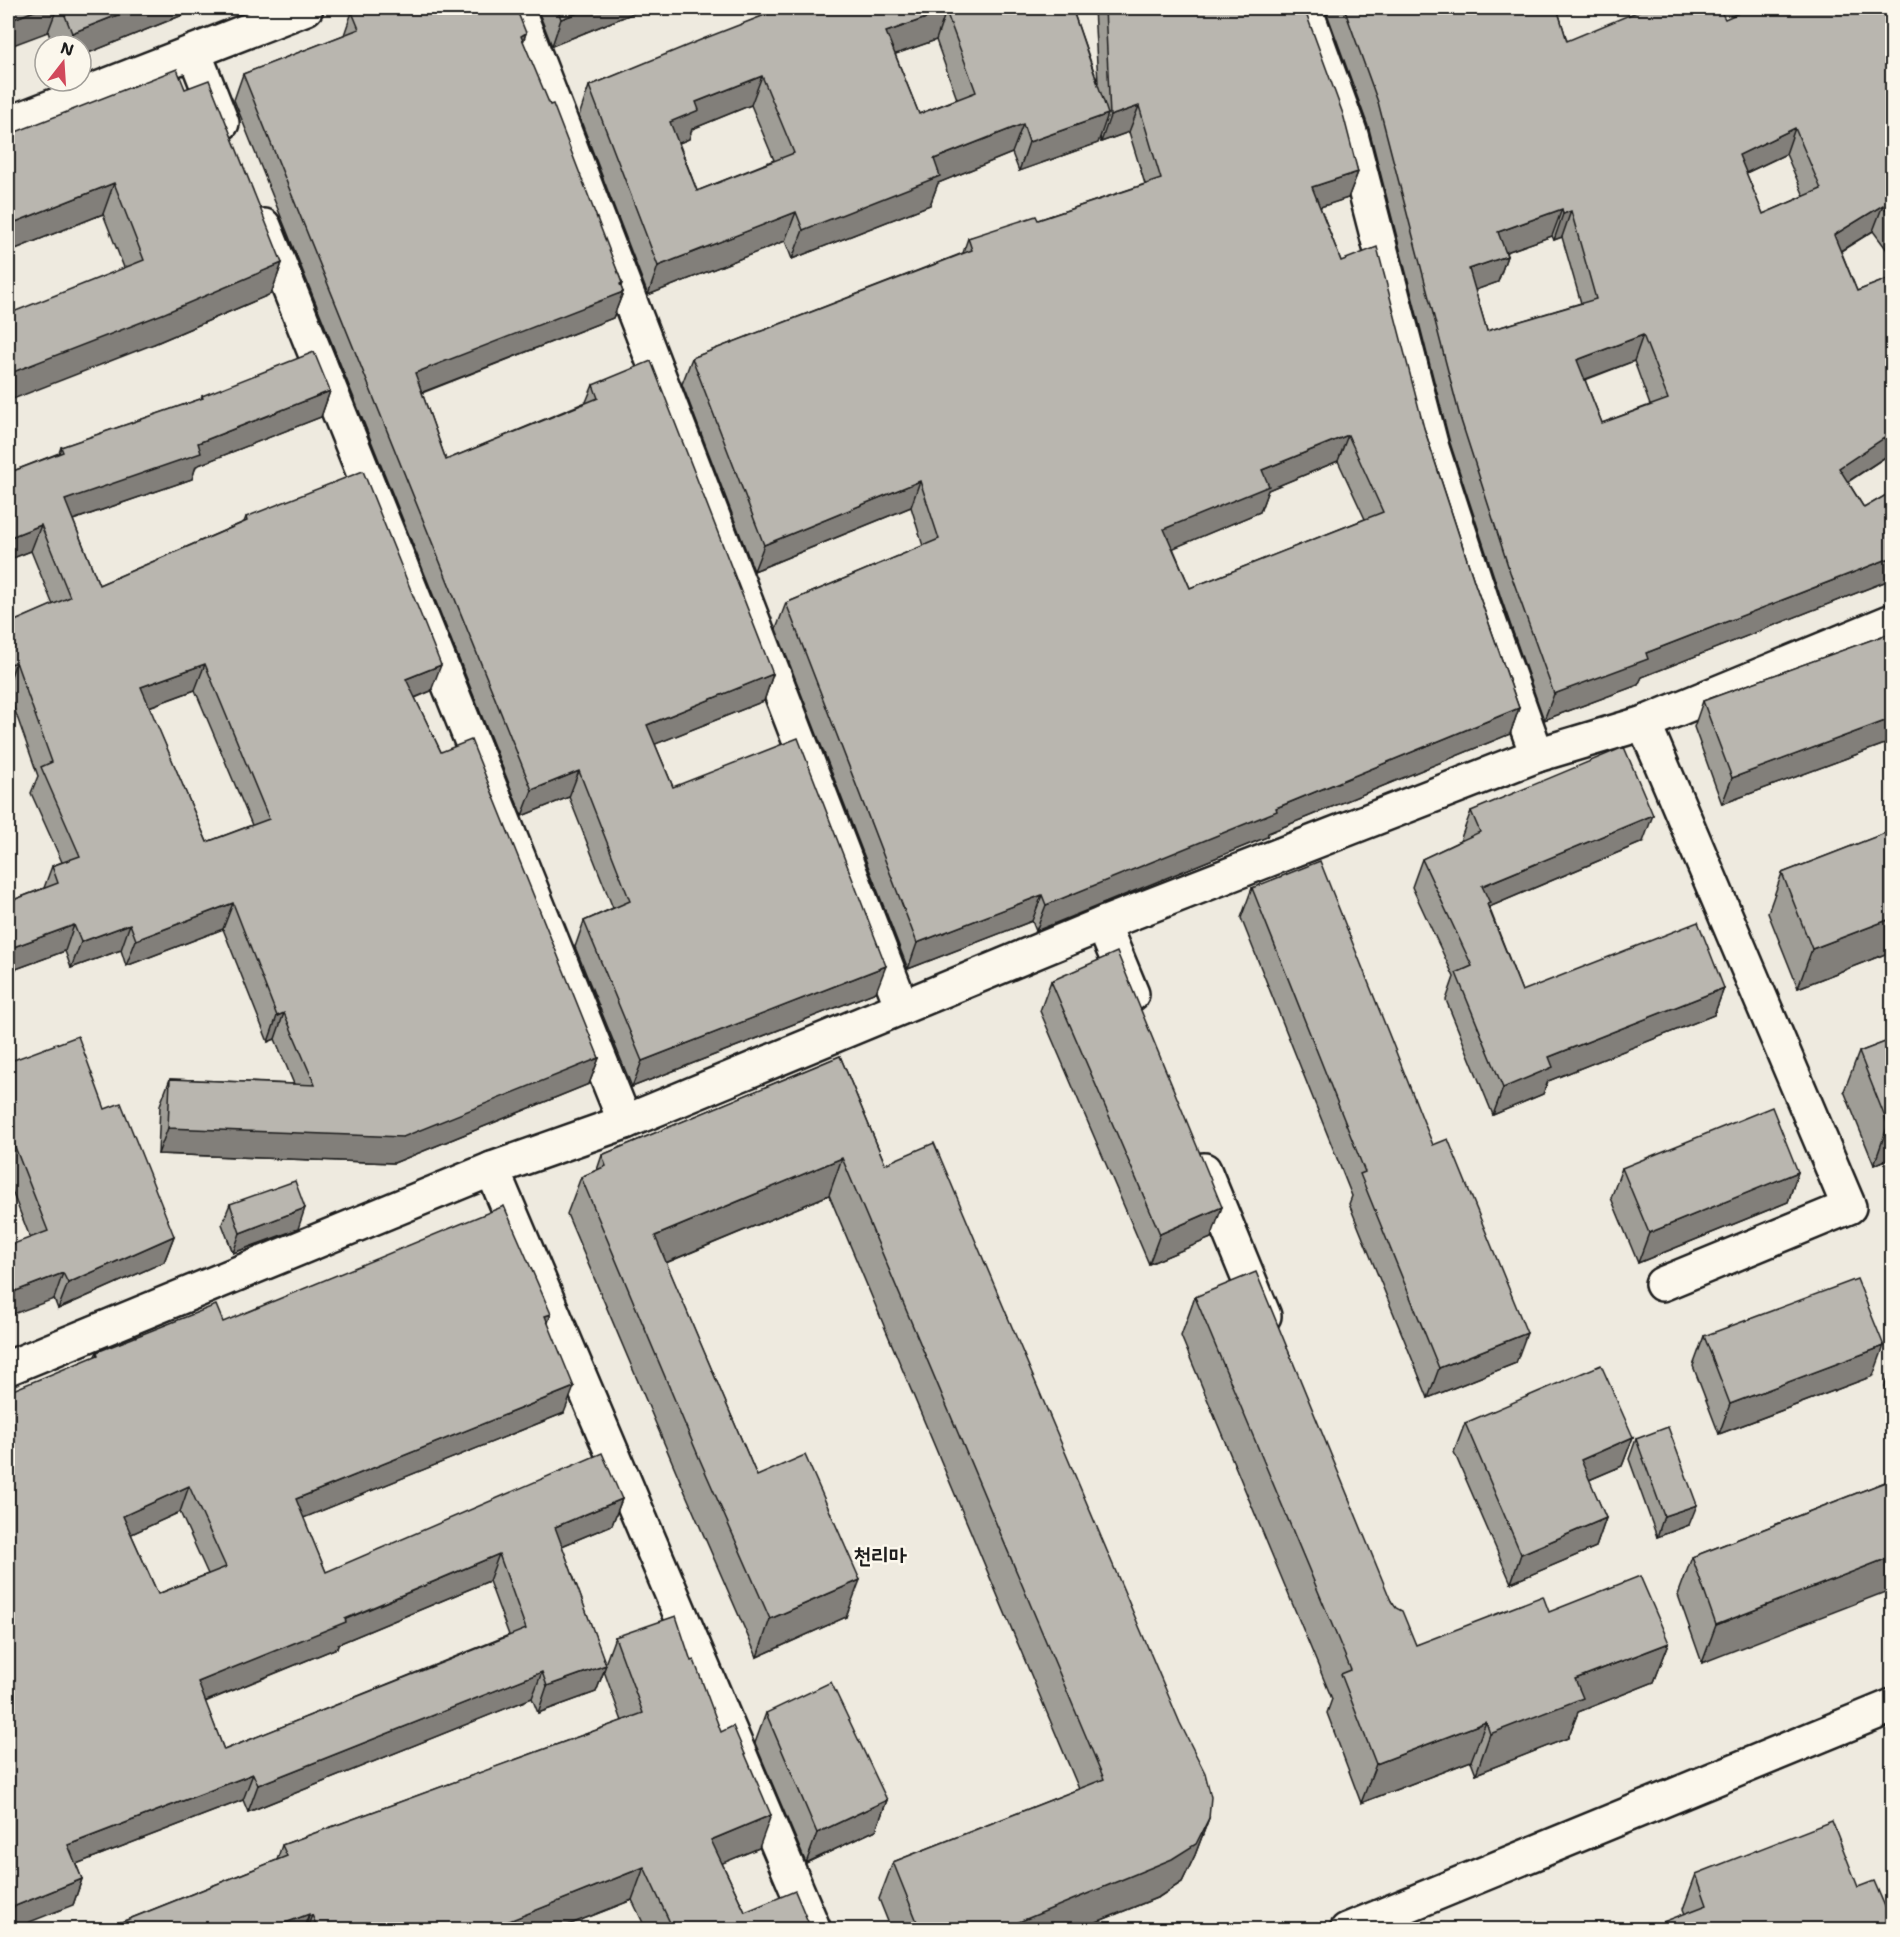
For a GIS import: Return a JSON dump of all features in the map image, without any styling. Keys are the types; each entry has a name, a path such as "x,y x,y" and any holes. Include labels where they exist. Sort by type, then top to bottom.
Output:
{"street":[{"path":"8,124 306,8"},
{"path":"517,8 903,1007"},
{"path":"1305,8 1351,135 1432,448 1483,604 1537,755"},
{"path":"194,52 234,151"},
{"path":"252,195 625,1122"},
{"path":"8,1368 492,1169 625,1122 1103,924 1537,755 1644,723 1893,621"},
{"path":"1644,723 1849,1207 1662,1284"},
{"path":"1103,924 1144,1024"},
{"path":"1194,1145 1276,1345"},
{"path":"492,1169 814,1929"},
{"path":"1347,1929 1893,1706"}],"building":[{"path":"8,8 42,8 8,21"},
{"path":"62,8 135,8 72,33"},
{"path":"364,8 516,8 526,33 521,36 550,105 553,104 622,283 620,284 623,292 415,373 446,460 598,398 593,385 651,361 773,674 647,725 673,787 798,738 886,966 642,1061 584,921 630,901 579,771 532,790 243,74 359,29 352,12"},
{"path":"557,8 591,8 561,19"},
{"path":"783,8 1072,8 1108,114 1029,142 1023,124 934,159 940,176 803,230 796,212 658,266 589,86","holes":["946,11 976,92 919,114 886,32","762,76 794,153 697,191 670,122 699,110 696,102"]},
{"path":"1105,8 1304,8 1343,114 1358,172 1312,187 1341,261 1377,247 1424,428 1475,584 1519,708 1276,808 1277,811 1046,905 1042,895 917,943 786,603 939,539 920,481 764,545 692,358 972,250 968,238 1036,216 1038,220 1161,179 1139,106 1110,116","holes":["1348,435 1383,512 1190,588 1164,529 1269,486 1262,470"]},
{"path":"1344,8 1557,8 1567,41 1646,8 1719,8 1725,19 1750,8 1893,8 1893,219 1883,205 1834,235 1857,291 1893,277 1893,432 1839,468 1864,508 1893,491 1893,557 1646,653 1648,659 1554,694 1510,572 1460,417 1378,102","holes":["1795,128 1821,189 1763,214 1739,155","1562,209 1563,214 1571,211 1596,299 1487,331 1469,269 1507,256 1498,232","1643,335 1668,399 1602,423 1577,360"]},
{"path":"177,69 185,89 209,80 282,263 165,313 8,374 8,314 144,260 114,183 8,225 8,135"},
{"path":"314,352 330,391 198,443 201,453 65,500 99,585 247,521 246,517 363,471 441,665 406,679 441,752 471,740 599,1058 403,1137 168,1128 170,1079 315,1085 284,1013 277,1016 233,903 136,940 130,924 81,942 74,925 8,949 8,902 58,883 52,866 80,856 41,767 52,762 16,662 8,665 8,624 70,597 41,525 8,538 8,473 63,452 61,447 203,398 202,396","holes":["205,664 269,819 207,842 141,687"]},
{"path":"1893,632 1893,718 1732,778 1703,701"},
{"path":"1624,747 1653,815 1482,886 1522,991 1698,922 1724,988 1549,1057 1553,1067 1503,1088 1456,973 1472,966 1422,859 1480,832 1471,811"},
{"path":"1893,830 1893,918 1812,949 1782,873"},
{"path":"1320,861 1433,1145 1448,1139 1527,1333 1439,1368 1360,1174 1365,1172 1252,888"},
{"path":"1117,952 1222,1207 1160,1234 1051,981"},
{"path":"78,1036 105,1109 121,1103 174,1236 68,1283 63,1273 8,1294 8,1246 48,1231 8,1129 8,1062"},
{"path":"1893,1039 1893,1124 1888,1125 1859,1052"},
{"path":"840,1056 885,1164 934,1143 1180,1723 1205,1773 1211,1797 1209,1818 1196,1844 1172,1859 1002,1929 920,1929 893,1862 1104,1779 842,1158 655,1236 757,1476 805,1455 860,1580 770,1619 700,1460 581,1177 606,1166 602,1155"},
{"path":"1772,1107 1798,1172 1649,1233 1622,1168"},
{"path":"295,1181 305,1208 240,1233 230,1204"},
{"path":"504,1206 551,1314 545,1316 574,1387 296,1499 326,1572 602,1453 622,1499 555,1527 606,1665 547,1686 542,1672 258,1785 253,1774 68,1845 82,1879 8,1909 8,1392 98,1355 97,1352 216,1305 223,1322","holes":["189,1486 226,1567 158,1594 123,1516","499,1554 526,1629 224,1750 198,1682 346,1622 345,1619"]},
{"path":"1256,1272 1391,1601 1396,1608 1402,1611 1416,1645 1543,1596 1549,1612 1640,1576 1669,1643 1575,1679 1583,1698 1490,1734 1486,1722 1376,1764 1341,1674 1351,1670 1195,1297"},
{"path":"1857,1279 1884,1346 1730,1404 1704,1336"},
{"path":"1601,1365 1633,1437 1581,1460 1606,1518 1521,1554 1465,1423"},
{"path":"1668,1427 1697,1505 1664,1516 1636,1439"},
{"path":"1893,1479 1893,1556 1716,1625 1692,1557"},
{"path":"676,1616 691,1661 694,1660 721,1732 733,1726 771,1815 711,1840 745,1912 795,1891 811,1929 673,1929 644,1867 489,1929 318,1929 312,1915 309,1916 309,1914 269,1929 104,1929 287,1856 282,1845 643,1713 615,1637"},
{"path":"831,1682 887,1800 817,1833 766,1713"},
{"path":"1832,1821 1858,1887 1874,1881 1893,1929 1645,1929 1707,1905 1696,1874"}],"district":[{"name":"천리마","path":"880,1555"}]}
